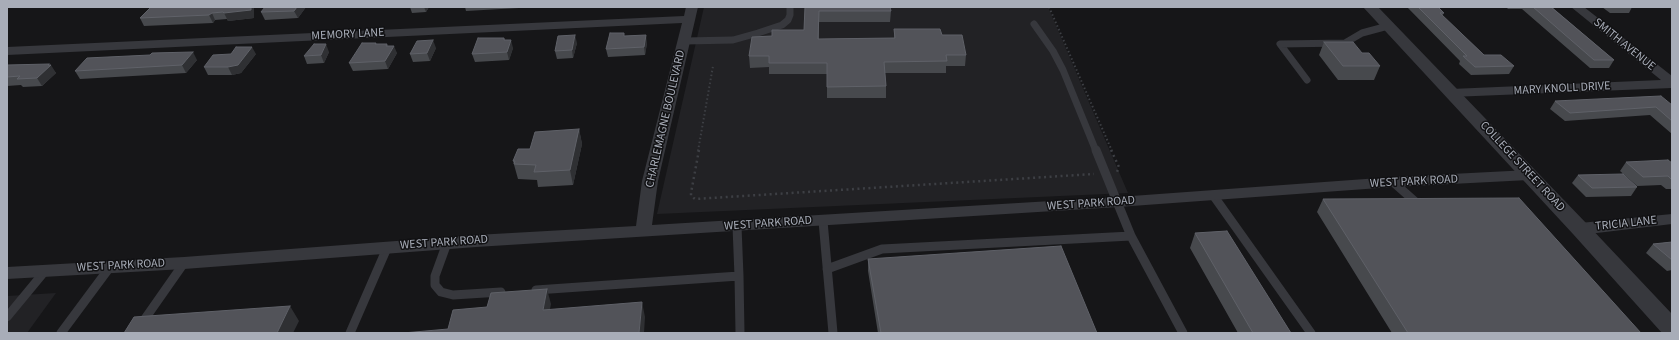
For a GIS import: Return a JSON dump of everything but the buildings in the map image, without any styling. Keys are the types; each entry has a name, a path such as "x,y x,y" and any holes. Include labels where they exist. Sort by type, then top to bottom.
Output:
{"street":[{"name":"COLLEGE STREET ROAD","path":"1370,7 1580,229 1672,329"},
{"name":"SMITH AVENUE","path":"1577,7 1672,83"},
{"name":"CHARLEMAGNE BOULEVARD","path":"644,231 650,181 691,13"},
{"name":"MEMORY LANE","path":"7,51 691,13"},
{"name":"MARY KNOLL DRIVE","path":"1452,93 1672,83"},
{"name":"WEST PARK ROAD","path":"7,273 184,263 446,243 1118,202 1393,182 1529,175"},
{"name":"TRICIA LANE","path":"1580,229 1672,219"}],"lane":[{"path":"685,40 733,40 758,33 782,25 788,20 790,15 790,7"},
{"path":"1034,24 1053,51 1063,70 1131,236 1183,333"},
{"path":"1307,80 1280,44 1345,43 1362,33 1388,26"},
{"path":"1393,182 1419,205 1427,205"},
{"path":"1213,195 1311,333"},
{"path":"823,221 833,333"},
{"path":"737,226 740,333"},
{"path":"827,269 882,249 1131,236"},
{"path":"446,243 435,276 435,286 441,292 453,295 508,292"},
{"path":"350,333 387,248"},
{"path":"135,333 184,263"},
{"path":"62,333 110,267"},
{"path":"8,315 45,271"},
{"path":"524,291 739,276"}],"path":[{"path":"1049,7 1119,167 1114,173"},
{"path":"713,66 691,193 691,196 695,199 1096,174"}],"shaded area":[{"path":"704,7 1048,7 1128,193 657,214"},
{"path":"56,293 27,333 7,333 7,296"}]}
